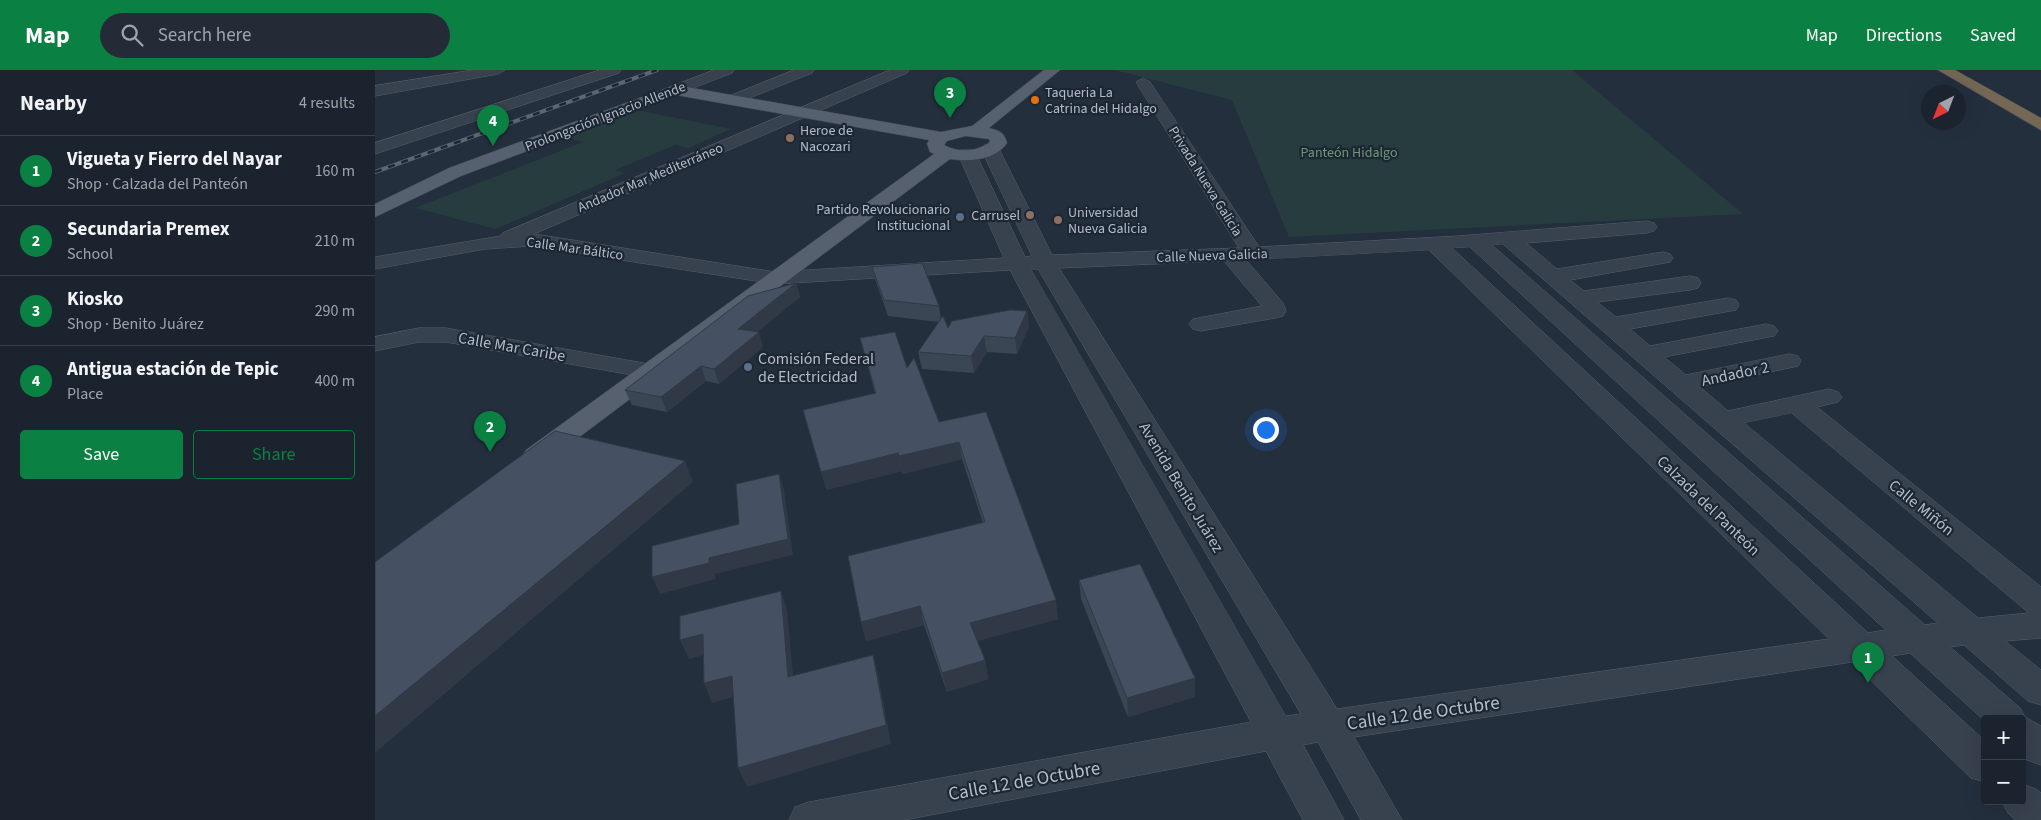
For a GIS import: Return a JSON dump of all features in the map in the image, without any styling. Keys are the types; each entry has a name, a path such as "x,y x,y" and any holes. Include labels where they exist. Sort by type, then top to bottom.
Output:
{"highway":[{"path":"1945,70 2041,125"}],"main road":[{"path":"516,471 775,278 964,145 1053,70"},
{"path":"675,90 964,145"},
{"name":"Prolongación Ignacio Allende","path":"375,212 455,172 675,90"}],"street":[{"path":"451,70 469,75"},
{"path":"375,91 498,70"},
{"path":"570,70 599,75"},
{"path":"375,149 615,70"},
{"name":"Prolongación Ignacio Allende","path":"675,90 727,70"},
{"path":"732,100 807,70"},
{"name":"Andador Mar Mediterráneo","path":"499,242 902,70"},
{"path":"401,102 469,75"},
{"name":"Privada Nueva Galicia","path":"1143,82 1253,254"},
{"name":"Avenida Benito Juárez","path":"964,145 1031,263 1324,820"},
{"name":"Calle Nueva Galicia","path":"775,278 1031,263 1253,254 1647,227"},
{"path":"1508,238 2041,691"},
{"name":"Calle Mar Báltico","path":"375,262 499,242 532,240 775,278"},
{"path":"1475,240 2002,715"},
{"name":"Calzada del Panteón","path":"1434,243 1858,648 1981,762"},
{"name":"Privada Nueva Galicia","path":"1201,324 1275,311 1275,308 1230,255"},
{"path":"1553,276 1663,258"},
{"name":"Avenida Benito Juárez","path":"1031,263 1328,726 1382,820"},
{"path":"1578,298 1691,283"},
{"path":"1611,326 1728,305"},
{"path":"1644,354 1766,331"},
{"name":"Calle Mar Caribe","path":"375,344 419,335 446,335 649,371"},
{"name":"Andador 2","path":"1680,384 1789,361"},
{"path":"1723,420 1829,397"},
{"name":"Calle Miñón","path":"1803,409 2041,605"},
{"name":"Calle 12 de Octubre","path":"824,818 1328,726 1971,631 2041,625"},
{"path":"2026,736 2041,749"},
{"path":"2026,805 2041,818"}],"green space":[{"name":"Panteón Hidalgo","path":"1115,70 1572,70 1743,214 1289,237 1232,100"},
{"path":"626,108 731,129 689,148 675,145 615,170 625,173 496,229 415,208 583,142 556,135"}],"building":[{"path":"922,263 939,306 884,300 872,267"},
{"path":"796,283 738,329 759,332 714,369 701,366 661,397 625,390 748,296"},
{"path":"1010,310 1027,311 1015,338 984,336 971,356 918,352 943,316 948,328 952,321"},
{"path":"895,332 907,368 914,358 939,422 986,412 1056,600 970,623 985,660 942,673 920,606 861,622 848,556 985,522 959,442 899,456 898,453 821,472 803,410 876,393 860,338"},
{"path":"555,431 685,461 375,716 375,562"},
{"path":"779,474 788,539 709,558 709,563 652,577 652,546 739,524 736,484"},
{"path":"1140,564 1195,678 1127,698 1079,580"},
{"path":"781,591 788,677 873,655 886,725 738,768 732,676 704,683 703,634 680,640 680,616"}],"railway":[{"path":"375,172 657,70"}],"place":[{"name":"Taqueria La Catrina del Hidalgo","path":"1035,100"},
{"name":"Kiosko","path":"950,118"},
{"name":"Heroe de Nacozari","path":"790,138"},
{"name":"Antigua estación de Tepic","path":"493,146"},
{"name":"Carrusel","path":"1030,215"},
{"name":"Partido Revolucionario Institucional","path":"960,217"},
{"name":"Universidad Nueva Galicia","path":"1058,220"},
{"name":"Comisión Federal de Electricidad","path":"748,367"},
{"name":"Secundaria Premex","path":"490,452"},
{"name":"Vigueta y Fierro del Nayar","path":"1868,683"}]}
